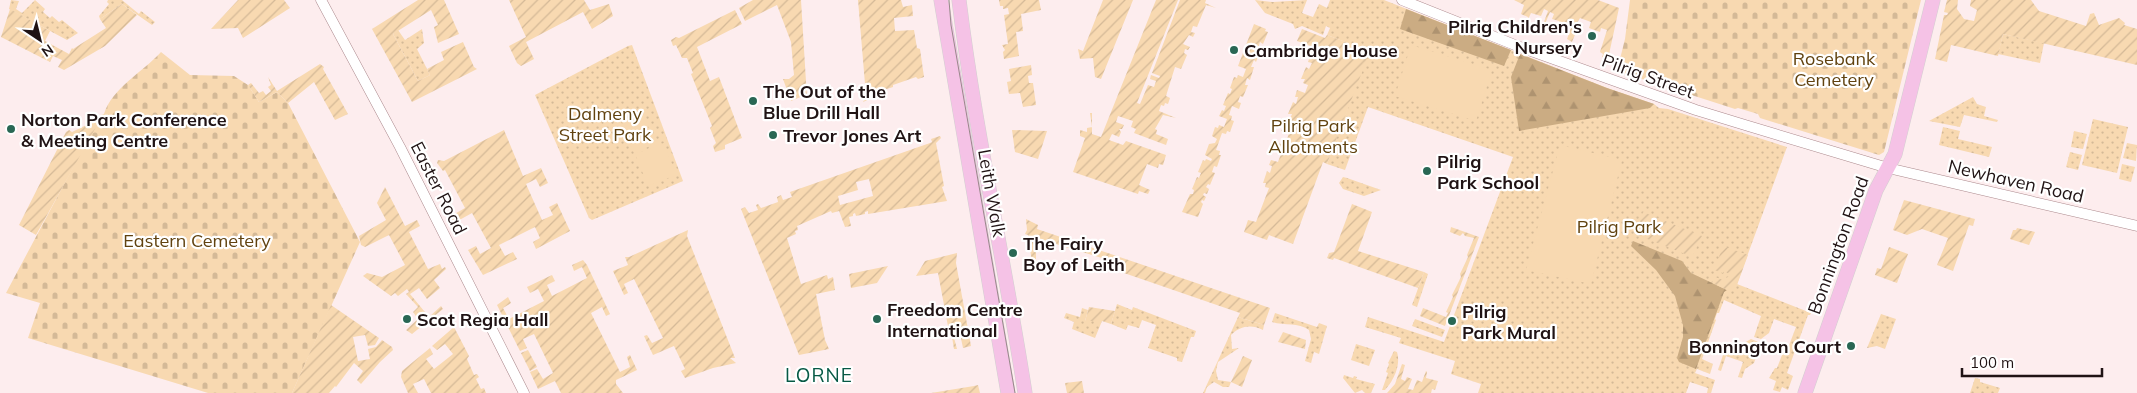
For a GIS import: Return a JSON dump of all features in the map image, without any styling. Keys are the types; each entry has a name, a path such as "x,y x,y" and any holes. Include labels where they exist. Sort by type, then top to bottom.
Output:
{"main road":[{"name":"Leith Walk","path":"941,0 1008,393"},
{"name":"Leith Walk","path":"959,0 978,128 1005,269 1025,393"},
{"name":"Bonnington Road","path":"1804,393 1876,190 1895,154 1933,0"}],"street":[{"name":"Easter Road","path":"321,0 400,147 524,393"},
{"name":"Pilrig Street","path":"1402,0 1520,47 1696,110 1888,168"},
{"name":"Newhaven Road","path":"1888,168 2137,226"}],"green space":[{"path":"11,0 19,1 16,9 22,13 35,0 45,9 43,12 50,18 52,16 59,22 62,20 78,33 67,40 9,9"},
{"path":"108,0 122,0 139,14 141,11 155,22 152,25 122,4 100,19 99,16 109,4"},
{"path":"238,0 284,0 290,8 243,38 238,28 211,29"},
{"path":"418,0 444,0 459,34 438,43 434,27 438,25 431,10 393,34 418,81 430,75 427,69 444,60 441,52 463,42 474,67 477,69 412,102 372,29"},
{"path":"509,0 584,0 590,10 609,4 613,16 592,29 583,12 526,42 534,59 521,66 517,63 509,46 526,37"},
{"path":"753,0 801,0 807,98 803,96 791,101 783,79 789,79 794,75 791,42 777,5 745,21 739,8"},
{"path":"858,0 901,0 903,7 912,5 913,16 894,18 895,31 914,30 917,48 920,49 924,77 918,79 916,77 893,85 893,87 872,94 870,99 863,102 866,96"},
{"path":"999,0 1039,0 1041,10 1021,14 1023,31 1016,32 1019,56 1004,59 1003,52 1005,50 1002,45 1008,44 1004,15 1009,14 1008,8 1003,9 1003,6 1000,6"},
{"path":"1103,0 1133,0 1101,79 1095,77 1093,58 1080,59 1078,49 1083,51"},
{"path":"1156,0 1178,0 1137,103 1140,104 1148,85 1154,87 1156,81 1150,79 1151,75 1159,78 1160,76 1152,73 1180,0 1206,0 1205,3 1216,8 1206,5 1197,27 1193,26 1191,32 1195,33 1193,37 1189,35 1183,44 1190,47 1188,50 1185,49 1184,53 1187,55 1181,69 1175,67 1166,96 1170,98 1168,104 1161,105 1159,111 1176,118 1163,115 1155,129 1157,130 1156,134 1168,139 1166,145 1134,133 1136,129 1131,127 1133,121 1118,116 1116,122 1124,125 1122,129 1119,129 1121,132 1119,137 1112,134 1109,140 1123,145 1126,141 1166,155 1163,165 1159,164 1158,168 1147,164 1139,185 1150,190 1148,194 1139,191 1138,194 1073,172 1085,138 1080,136 1080,130 1087,132 1087,128 1092,127 1092,134 1101,137"},
{"name":"Pilrig Park","path":"1255,0 1273,2 1307,0 1302,13 1313,17 1319,4 1327,8 1330,0 1384,0 1607,88 1654,104 1659,108 1668,109 1787,147 1737,284 1811,313 1808,315 1787,373 1793,376 1788,390 1782,387 1780,392 1773,390 1776,381 1769,378 1775,368 1777,368 1785,347 1788,348 1796,327 1774,319 1769,333 1761,339 1754,337 1761,316 1724,300 1719,313 1717,313 1702,359 1713,364 1710,374 1697,369 1695,373 1715,380 1711,393 1707,393 1708,388 1690,382 1686,393 1478,393 1481,384 1451,374 1455,361 1399,343 1401,338 1365,327 1368,317 1444,342 1513,157 1368,107 1345,170 1327,164 1369,51 1327,35 1330,28 1326,26 1323,35 1302,26 1295,29 1293,24 1265,13"},
{"path":"1514,0 1598,0 1619,8 1608,59 1602,57 1603,54 1600,52 1607,30 1601,28 1600,32 1589,28 1591,22 1580,18 1573,30 1576,32 1572,42 1567,39 1571,28 1552,19 1554,14 1550,12 1541,30 1548,11 1544,9 1541,16 1531,13 1525,26 1528,17 1521,14 1524,5"},
{"name":"Rosebank Cemetery","path":"1630,0 1921,0 1884,152 1879,155 1760,118 1758,114 1738,108 1735,109 1617,71 1625,39"},
{"path":"1947,0 1958,0 1957,9 1964,19 1974,21 1977,10 1970,6 1971,0 2031,0 2039,11 2086,26 2090,14 2094,13 2099,25 2119,18 2125,23 2124,25 2137,29 2137,65 2003,34 1998,56 1951,45 1947,62 1935,59 1944,15 1948,13 1944,12"},
{"path":"122,4 137,15 105,46 64,70 58,67 62,60 53,56 50,62 1,37 10,9 50,31 45,41 69,54 72,48 106,28 100,19"},
{"path":"1406,9 1511,50 1504,66 1400,29"},
{"path":"735,10 742,24 697,47 710,81 719,77 742,138 725,145 725,149 715,152 713,146 716,143 710,128 712,126 691,74 693,73 687,58 682,58 676,45 673,46 671,40 676,37 679,38"},
{"path":"1254,24 1266,29 1265,31 1268,32 1263,44 1260,42 1258,49 1261,50 1256,62 1254,60 1251,67 1254,67 1250,80 1247,78 1245,85 1248,85 1243,97 1240,96 1238,102 1241,103 1239,109 1232,106 1229,115 1232,116 1231,120 1234,121 1230,132 1222,133 1216,150 1220,151 1219,155 1221,155 1217,167 1214,166 1212,172 1215,173 1210,185 1208,184 1206,187 1209,189 1207,194 1204,193 1203,195 1206,197 1201,202 1203,204 1198,217 1182,212 1190,194 1193,194 1194,190 1192,189 1197,177 1199,178 1201,173 1198,172 1203,160 1211,161 1212,159 1205,155 1209,144 1215,143 1217,139 1212,136 1215,127 1218,128 1219,125 1224,127 1227,119 1219,116 1226,106 1223,105 1228,93 1230,94 1232,89 1230,88 1234,77 1237,78 1238,75 1243,77 1246,69 1238,66"},
{"path":"422,29 424,43 417,49 430,75 418,81 393,34 398,30 405,40"},
{"name":"Pilrig Park Allotments","path":"1302,29 1325,38 1327,35 1370,51 1327,164 1323,162 1293,244 1269,235 1267,240 1244,232 1248,220 1256,222 1269,188 1265,187 1266,183 1263,183 1267,171 1270,173 1272,166 1269,165 1271,160 1278,162 1281,154 1278,152 1279,148 1276,148 1278,143 1285,145 1289,133 1281,131 1286,119 1289,121 1292,114 1288,114 1293,102 1296,104 1297,90 1305,93 1308,85 1303,83 1305,79 1301,79 1306,67 1309,69 1312,63 1308,62 1312,50 1315,51 1316,48 1297,41"},
{"path":"2003,34 2044,43 2040,63 1998,54"},
{"name":"Dalmeny Street Park","path":"632,45 683,181 592,220 589,218 535,95"},
{"path":"1411,45 1492,70 1476,121 1395,96"},
{"name":"Eastern Cemetery","path":"161,52 190,75 234,76 248,85 259,102 277,92 288,103 360,242 292,393 208,393 28,338 40,303 6,293 101,115 104,114 108,105 121,88"},
{"path":"1520,54 1654,104 1650,108 1519,131 1511,77"},
{"path":"320,64 324,67 323,69 348,114 335,120 314,82 288,103 277,92 259,102 248,85 251,83 259,93 263,91 266,95 271,91 268,87 271,85 268,77 277,91"},
{"path":"1031,65 1032,75 1028,76 1029,83 1033,83 1036,105 1023,107 1020,93 1009,94 1007,82 1011,81 1009,69"},
{"path":"1973,97 1977,104 1986,107 1984,116 1998,120 1997,122 1964,115 1960,127 1929,121"},
{"path":"642,112 655,144 634,153 621,120"},
{"path":"101,118 36,235 19,225 66,132 69,130 72,132"},
{"path":"2093,119 2128,127 2117,173 2082,165"},
{"path":"1943,127 1960,131 1958,139 1992,147 1989,157 1939,145"},
{"path":"504,130 523,176 541,168 548,183 540,187 536,179 526,184 542,220 553,215 549,207 557,203 570,231 536,249 533,242 540,238 535,227 499,245 505,256 513,252 517,259 483,275 468,250 476,246 480,254 491,248 472,213 454,223 451,216 465,208 445,170 443,171 437,163 438,160 444,161"},
{"path":"1012,130 1047,131 1038,159 1015,152"},
{"path":"2074,131 2087,134 2083,149 2071,147"},
{"path":"940,136 941,138 936,143 944,186 942,187 947,201 868,214 868,211 865,214 856,216 855,213 849,217 851,226 845,227 839,211 832,213 831,211 797,226 796,234 787,238 801,284 827,275 828,279 833,277 835,290 816,294 825,340 829,349 799,355 741,209 745,207 749,213 758,210 756,205 758,204 761,208 778,202 777,197 781,195 783,200 792,197 790,192 930,143 932,142 931,139","holes":["869,179 873,196 840,205 838,196 858,190 856,182"]},
{"path":"664,143 676,175 648,186 635,154"},
{"path":"2127,143 2137,145 2136,161 2123,158"},
{"path":"1560,145 1622,160 1591,284 1526,270"},
{"path":"2070,152 2082,155 2078,170 2066,167"},
{"path":"2122,164 2135,167 2131,182 2119,179"},
{"path":"1343,177 1381,190 1364,196 1343,189 1339,183"},
{"path":"385,187 405,226 417,220 420,226 409,232 428,269 440,264 442,269 445,267 446,269 434,280 440,288 427,299 419,288 410,294 429,317 441,306 443,309 412,334 406,330 418,319 413,312 418,307 406,294 409,292 407,289 398,296 395,293 391,296 363,276 367,273 382,277 405,265 389,235 365,247 361,245 359,236 386,220 377,203"},
{"path":"1904,200 1975,219 1973,226 1969,225 1953,271 1937,265 1948,238 1922,229 1907,235 1893,230"},
{"path":"1352,204 1372,212 1358,251 1424,272 1418,288 1334,258 1333,260 1327,258 1329,253 1334,252"},
{"path":"1643,212 1702,236 1693,255 1685,254 1635,234"},
{"path":"1026,219 1038,225 1037,229 1270,308 1264,325 1238,317 1240,313 1124,273 1125,265 1036,238 1034,248 1036,249 1036,261 1032,262 1028,235 1025,234 1027,230"},
{"path":"1451,227 1479,237 1445,326 1420,316 1423,308 1446,317 1452,295 1468,257 1467,255 1474,238 1465,236 1463,233 1460,236 1450,232"},
{"path":"2017,228 2035,232 2029,245 2010,239 2013,230"},
{"path":"688,230 687,236 735,358 730,358 736,363 713,368 685,378 681,371 685,369 674,346 653,355 644,336 647,335 652,343 663,338 634,279 624,284 628,293 624,295 613,271 628,265 625,257 629,257"},
{"path":"1633,241 1682,261 1691,273 1727,290 1724,292 1696,369 1679,362 1677,358 1683,337 1683,325 1675,296 1656,270 1631,246"},
{"path":"1723,246 1748,255 1737,285 1727,290 1712,283 1715,277 1723,280 1731,275 1724,271 1723,273 1714,270"},
{"path":"1889,247 1908,254 1897,283 1875,275 1877,268 1881,269"},
{"path":"957,253 956,263 971,346 963,348 959,329 952,330 957,349 954,349 938,273 916,276 925,261"},
{"path":"583,260 610,314 606,316 602,307 591,313 620,372 630,367 627,357 630,355 637,370 616,380 616,384 623,393 561,393 555,381 538,389 530,372 537,369 543,379 553,373 534,334 523,339 527,348 520,351 497,305 508,297 511,303 503,308 509,319 544,301 538,289 530,293 527,287 552,275 555,281 547,285 552,296 587,278 582,267 574,271 572,265"},
{"path":"888,266 877,283 851,288 849,274"},
{"path":"1424,272 1428,274 1417,307 1412,305"},
{"path":"1117,304 1132,310 1133,307 1196,331 1194,337 1191,337 1182,362 1177,361 1177,358 1148,348 1156,325 1142,320 1139,328 1128,325 1126,330 1111,324"},
{"path":"331,305 379,338 375,345 368,346 365,335 353,337 358,361 370,359 368,349 376,347 382,340 392,347 393,350 361,384 357,380 363,371 354,363 336,387 329,393 292,393"},
{"path":"1089,307 1115,311 1111,324 1102,321 1085,321"},
{"path":"1082,308 1088,310 1085,321 1102,321 1095,338 1072,329 1074,322 1064,318 1066,313 1080,317"},
{"path":"1275,313 1317,327 1319,323 1327,326 1319,354 1314,352 1311,363 1305,361 1311,339 1309,330 1296,325 1272,322"},
{"path":"1881,314 1896,319 1885,349 1877,346 1867,348"},
{"path":"1238,317 1264,325 1263,330 1246,327 1231,335 1232,349 1239,348 1218,362 1216,371 1218,380 1231,382 1229,387 1223,387 1214,382 1203,393"},
{"path":"1415,319 1445,330 1442,337 1412,326"},
{"path":"454,327 469,356 467,359 474,375 477,374 479,377 476,379 481,389 484,388 486,393 431,393 424,379 413,384 418,393 408,393 401,377 402,371 430,348 433,354 426,359 434,369 453,354 445,344 437,350 432,346"},
{"path":"1283,332 1306,340 1305,349 1278,342"},
{"path":"1751,339 1761,343 1754,363 1745,369 1742,378 1738,377 1743,362 1726,356 1721,371 1718,370 1725,349 1735,344 1737,347"},
{"path":"1356,344 1375,350 1369,366 1351,360"},
{"path":"528,350 537,367 530,371 521,353"},
{"path":"1394,351 1397,352 1398,357 1396,372 1385,390 1382,390 1388,373 1386,372 1388,363"},
{"path":"1243,356 1252,360 1242,387 1231,382"},
{"path":"1402,364 1405,365 1401,379 1405,381 1407,377 1412,379 1408,389 1413,390 1417,380 1422,382 1426,371 1426,378 1438,381 1435,390 1432,389 1431,393 1387,393 1395,384"},
{"path":"1344,375 1353,378 1354,376 1357,377 1356,379 1375,384 1371,393 1365,393 1362,390 1355,393 1343,378"},
{"path":"1975,378 1980,379 1980,382 2000,388 1998,393 1970,393"},
{"path":"1082,381 1084,393 1067,393 1065,383"},
{"path":"978,385 980,393 931,393 974,386"}],"tram line":[{"path":"949,0 951,25 1015,393"}],"place":[{"name":"Pilrig Children's Nursery","path":"1592,36"},
{"name":"Cambridge House","path":"1234,50"},
{"name":"The Out of the Blue Drill Hall","path":"753,101"},
{"name":"Norton Park Conference & Meeting Centre","path":"11,129"},
{"name":"Trevor Jones Art","path":"773,135"},
{"name":"Pilrig Park School","path":"1427,171"},
{"name":"The Fairy Boy of Leith","path":"1013,253"},
{"name":"Scot Regia Hall","path":"407,319"},
{"name":"Freedom Centre International","path":"877,319"},
{"name":"Pilrig Park Mural","path":"1452,321"},
{"name":"Bonnington Court","path":"1851,346"}],"district":[{"name":"LORNE","path":"819,375"}]}
